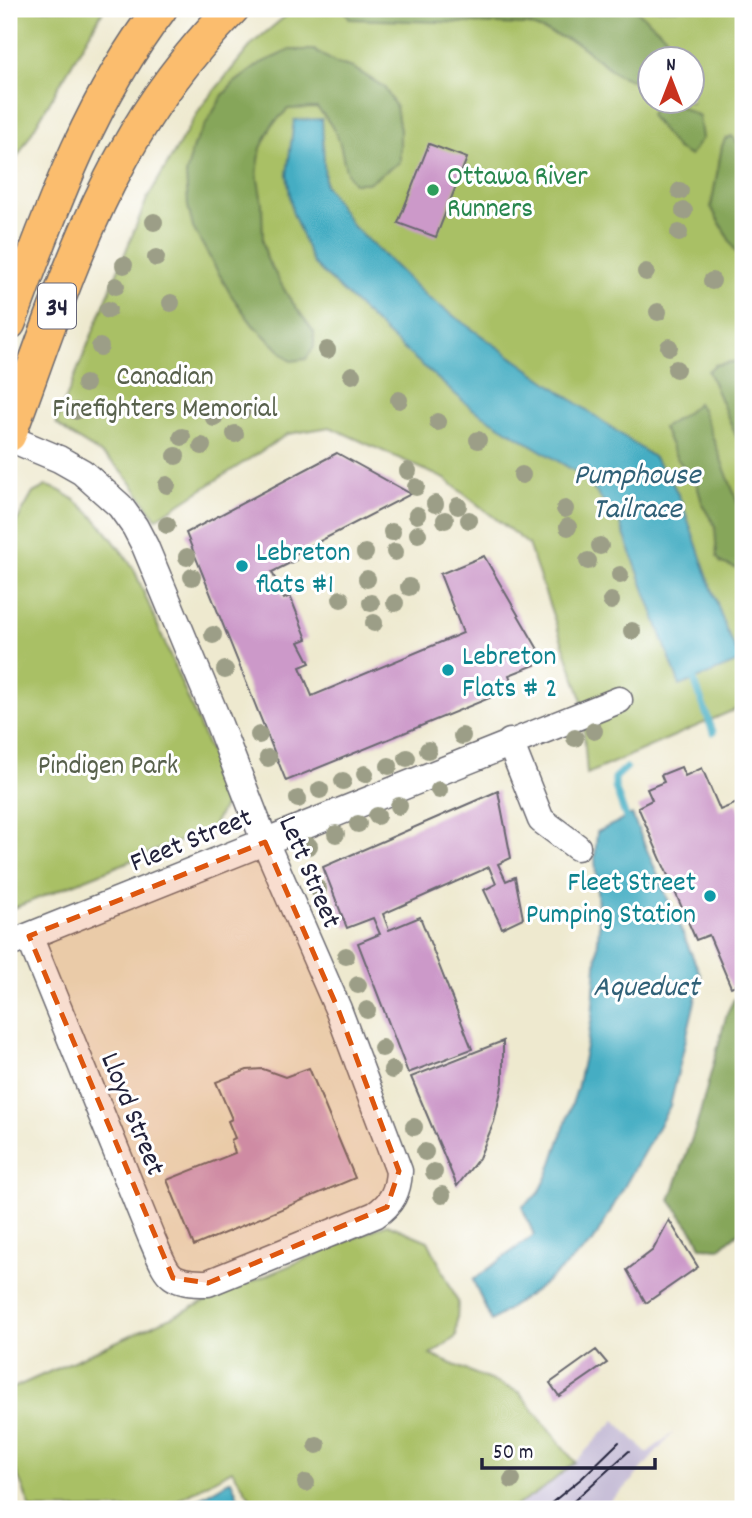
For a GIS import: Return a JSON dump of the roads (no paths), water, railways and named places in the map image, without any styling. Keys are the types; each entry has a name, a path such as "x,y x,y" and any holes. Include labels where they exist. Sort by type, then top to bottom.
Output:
{"main road":[{"name":"34","path":"9,323 80,139 122,66 160,9"},
{"name":"34","path":"9,436 82,242 123,155 172,79 232,9"}],"street":[{"name":"Lett Street","path":"9,436 82,472 120,506 135,527 215,714 265,842 338,1009 399,1171 394,1197 387,1207 374,1215 208,1283"},
{"name":"Fleet Street","path":"19,940 510,742 619,701"},
{"path":"510,742 541,820 577,847"},
{"name":"Lloyd Street","path":"19,940 166,1271 184,1283 208,1283"}],"water":[{"name":"Pumphouse Tailrace","path":"322,119 325,185 352,225 427,297 653,457 670,478 682,503 726,629 741,661 680,686 620,523 584,477 471,408 390,337 313,263 292,211 287,174 294,120"},
{"name":"Aqueduct","path":"632,815 701,976 670,1106 593,1242 543,1285 491,1321 473,1280 534,1235 522,1207 539,1193 548,1175 577,1089 592,1018 599,926 595,858 597,832"},
{"path":"231,1480 242,1507 239,1509 181,1509"}],"waterway":[{"path":"694,680 713,732"},
{"path":"626,768 615,778 615,787 626,818"}],"tram line":[{"path":"544,1509 582,1478 619,1442"},
{"path":"565,1509 629,1451"}],"place":[{"name":"Ottawa River Runners","path":"433,190"},
{"name":"Lebreton flats #1","path":"242,566"},
{"name":"Lebreton Flats # 2","path":"448,670"},
{"name":"Fleet Street Pumping Station","path":"710,896"}],"park label":[{"name":"Canadian Firefighters Memorial","path":"165,390"},
{"name":"Pindigen Park","path":"108,763"}]}
